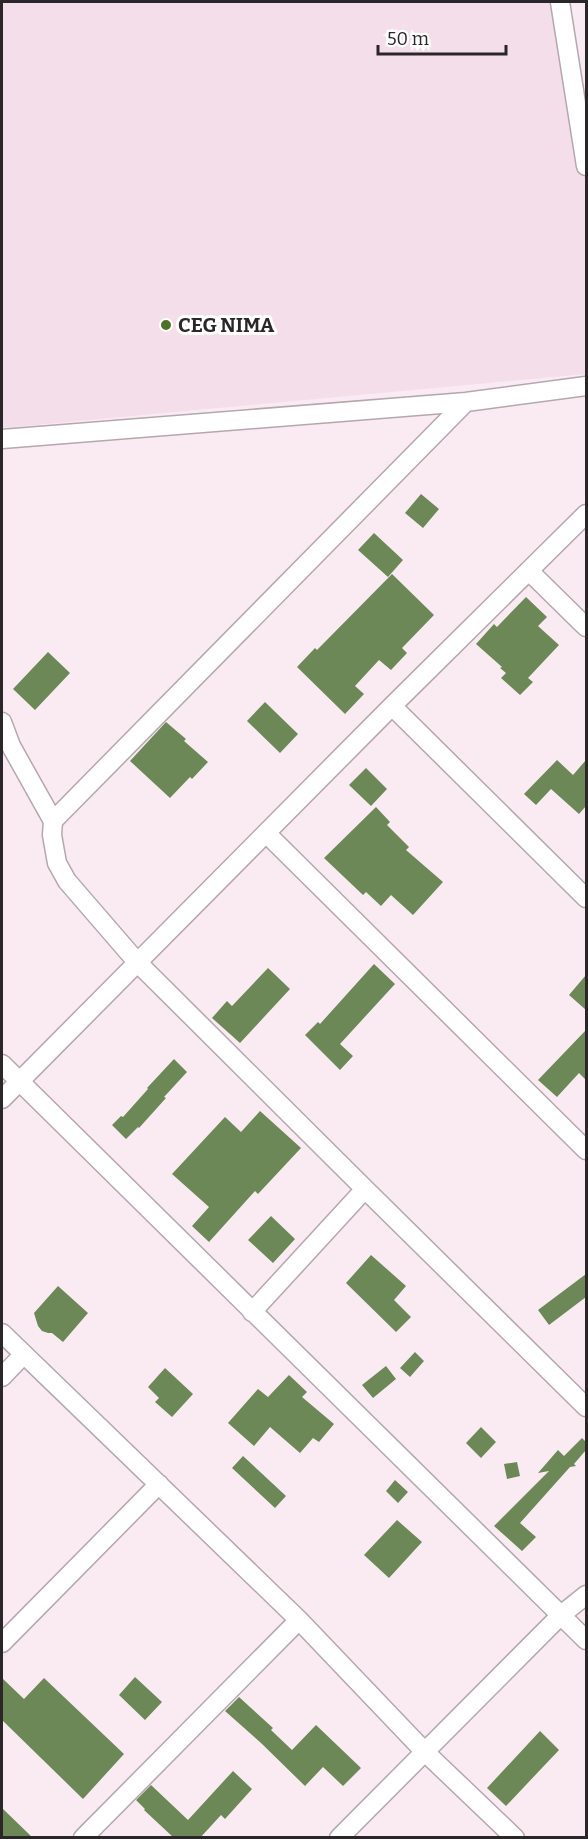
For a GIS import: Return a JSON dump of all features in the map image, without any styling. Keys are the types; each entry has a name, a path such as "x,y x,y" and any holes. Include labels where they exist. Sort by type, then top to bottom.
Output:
{"street":[{"path":"560,2 586,166"},
{"path":"2,439 466,402 586,387"},
{"path":"53,821 466,402"},
{"path":"2,1099 266,832 586,514"},
{"path":"529,571 586,627"},
{"path":"392,706 586,897"},
{"path":"2,722 11,746 53,821 52,834 57,863 67,881 137,962 586,1407"},
{"path":"266,832 586,1150"},
{"path":"2,1064 586,1640"},
{"path":"252,1312 364,1189"},
{"path":"2,1333 299,1620 425,1752 515,1838"},
{"path":"2,1377 23,1355"},
{"path":"2,1643 159,1484"},
{"path":"339,1838 561,1615 586,1595"},
{"path":"83,1838 299,1620"}],"shaded area":[{"path":"2,2 567,2 586,105 586,374 2,428"}],"building":[{"path":"421,494 439,509 423,528 405,513"},
{"path":"374,533 403,560 388,577 358,550"},
{"path":"392,574 434,615 402,648 407,653 391,670 379,660 355,686 364,694 345,714 297,667 315,648 317,650"},
{"path":"526,597 547,617 538,626 559,645 528,678 533,682 520,695 501,678 506,673 500,668 502,667 476,644 494,624 497,627"},
{"path":"48,652 70,673 35,710 13,689"},
{"path":"265,702 298,734 280,753 247,721"},
{"path":"166,722 208,762 170,798 130,761"},
{"path":"557,760 573,775 586,760 586,806 579,814 551,789 536,805 524,794"},
{"path":"366,768 387,789 371,806 349,785"},
{"path":"376,807 390,822 387,825 409,847 406,850 443,882 413,915 391,895 381,906 366,892 363,895 324,858"},
{"path":"374,964 395,984 340,1044 353,1056 340,1070 305,1035 318,1022 320,1024"},
{"path":"268,968 290,989 240,1043 212,1018 227,1001 232,1006"},
{"path":"586,975 586,1010 569,995"},
{"path":"586,1030 586,1080 579,1073 557,1097 538,1080"},
{"path":"174,1059 187,1072 139,1128 126,1139 112,1125 121,1116 123,1117"},
{"path":"260,1111 301,1148 258,1194 255,1191 209,1242 192,1226 209,1207 172,1174 225,1117 241,1132"},
{"path":"271,1216 295,1239 273,1263 248,1240"},
{"path":"371,1255 406,1286 394,1300 411,1317 396,1332 346,1283"},
{"path":"586,1274 586,1297 549,1325 538,1310"},
{"path":"58,1286 88,1313 63,1342 52,1333 42,1331 34,1313"},
{"path":"415,1352 424,1361 410,1377 400,1368"},
{"path":"386,1366 396,1379 373,1398 362,1385"},
{"path":"165,1368 193,1394 172,1417 155,1402 159,1398 148,1387"},
{"path":"289,1375 307,1392 302,1397 334,1424 319,1442 313,1438 300,1453 270,1427 254,1446 228,1423 258,1389 268,1397"},
{"path":"481,1427 496,1442 481,1458 466,1443"},
{"path":"582,1438 586,1442 586,1450 574,1464 576,1466 570,1467 520,1523 536,1537 522,1551 494,1526 549,1471 538,1473 558,1450 564,1456"},
{"path":"243,1456 286,1496 275,1508 232,1468"},
{"path":"517,1462 520,1476 507,1479 504,1464"},
{"path":"395,1480 408,1492 398,1503 386,1491"},
{"path":"397,1520 422,1542 389,1578 364,1555"},
{"path":"135,1677 162,1702 145,1720 119,1695"},
{"path":"2,1678 24,1699 44,1678 124,1754 83,1799 2,1720"},
{"path":"239,1697 273,1728 271,1730 292,1750 316,1725 361,1768 343,1786 323,1767 305,1786 225,1711"},
{"path":"540,1731 559,1750 506,1806 487,1788"},
{"path":"233,1771 252,1789 225,1819 221,1815 200,1838 174,1838 136,1800 151,1785 188,1820"},
{"path":"2,1808 33,1838 2,1838"}],"place":[{"name":"CEG NIMA","path":"166,325"}]}
